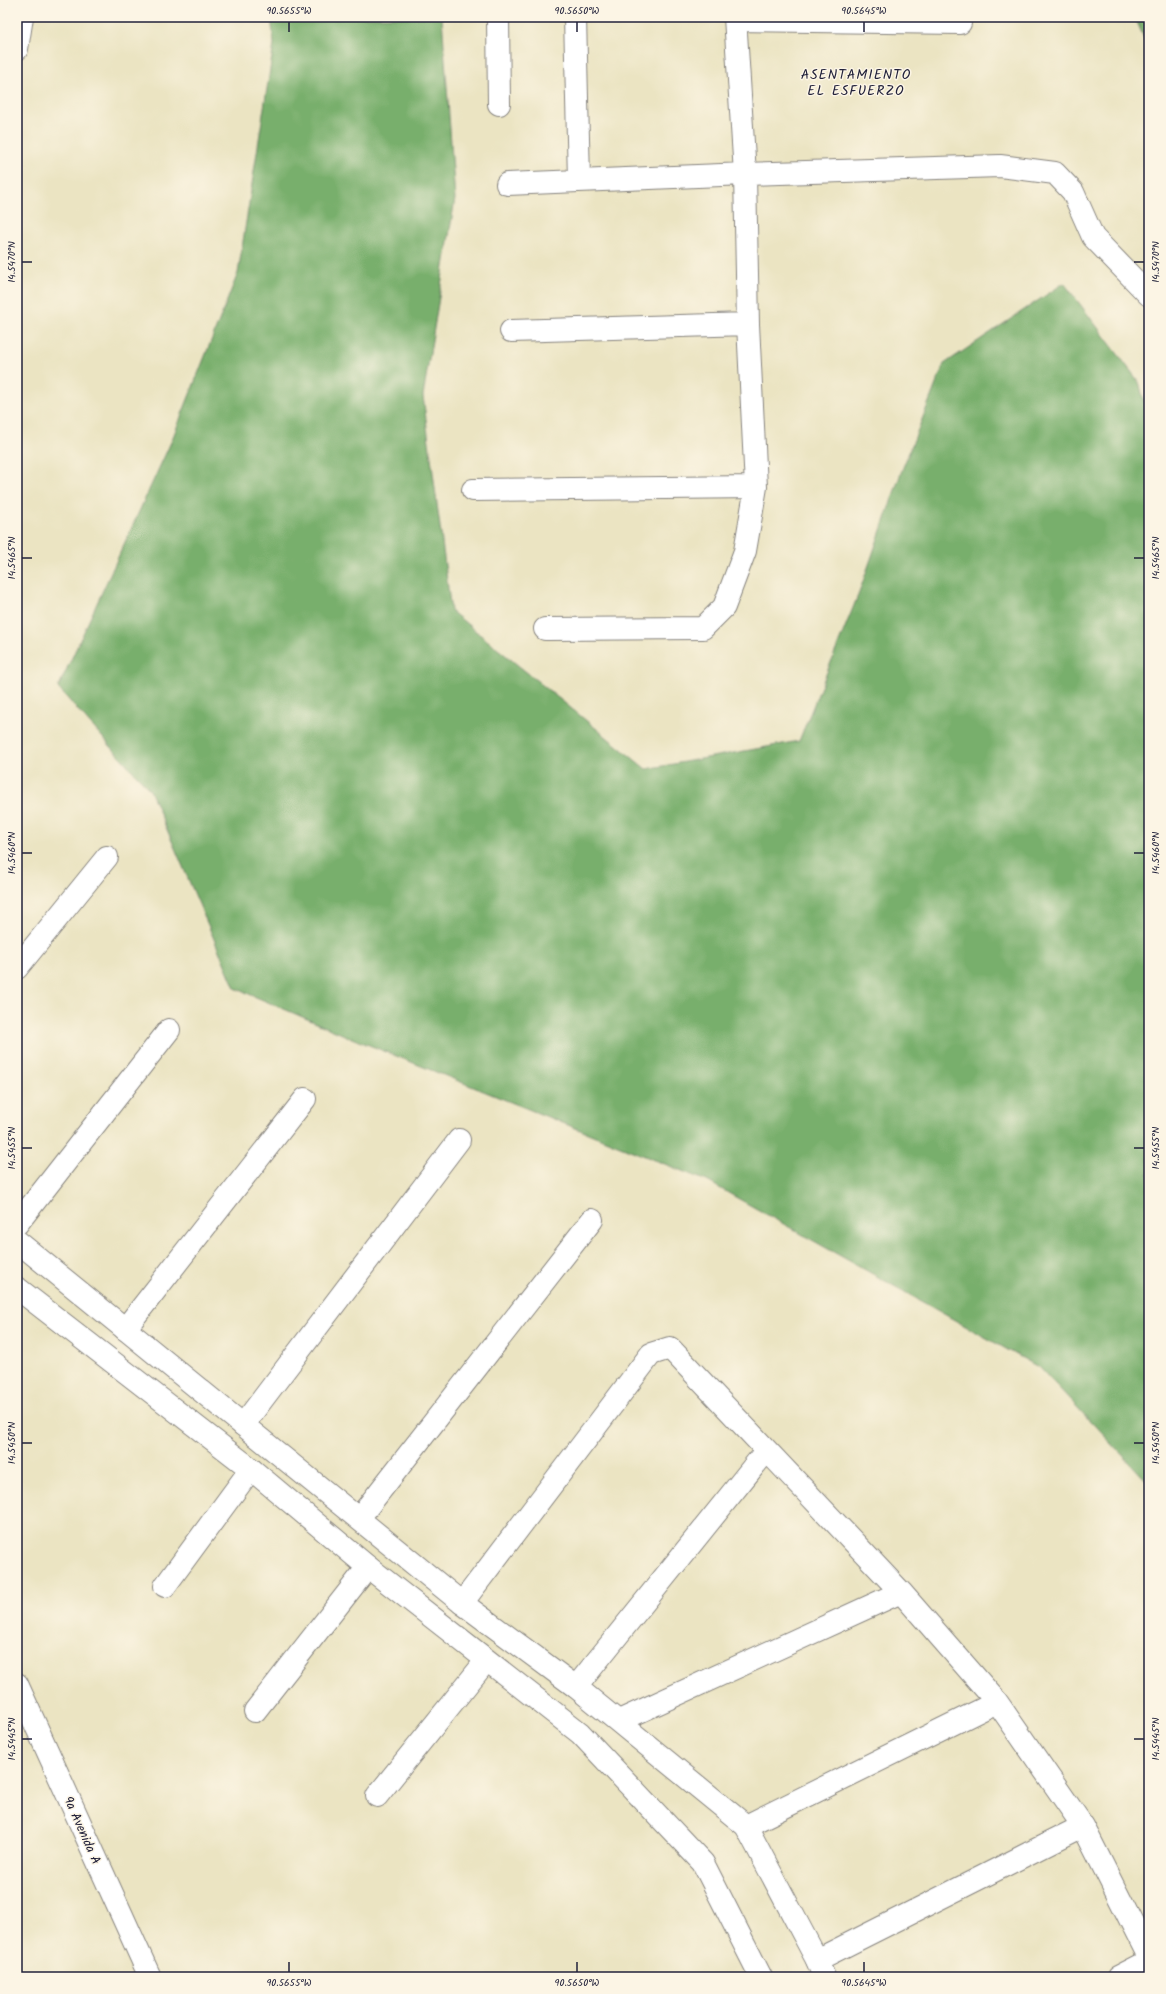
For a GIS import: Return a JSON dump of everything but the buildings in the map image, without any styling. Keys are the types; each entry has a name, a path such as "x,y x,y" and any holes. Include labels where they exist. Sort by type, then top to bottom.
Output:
{"street":[{"path":"498,17 499,104"},
{"path":"575,17 579,180"},
{"path":"545,629 703,628 724,607 745,551 756,487 748,324 745,174 735,18 960,23"},
{"path":"507,184 579,180 1000,166 1055,173 1073,192 1093,237 1149,295"},
{"path":"510,331 748,324"},
{"path":"473,490 756,487"},
{"path":"17,968 107,857"},
{"path":"17,1224 170,1030"},
{"path":"125,1329 305,1099"},
{"path":"243,1425 459,1140"},
{"path":"359,1518 592,1220"},
{"path":"17,1241 462,1603 576,1687 746,1826 821,1969 1083,1826"},
{"path":"17,1288 251,1469 368,1567 486,1661 580,1733 703,1863 761,1977"},
{"path":"462,1603 651,1354 670,1348 901,1592 996,1702 1083,1826 1149,1957"},
{"path":"576,1687 766,1451"},
{"path":"165,1586 251,1469"},
{"path":"255,1711 368,1567"},
{"path":"619,1721 901,1592"},
{"path":"376,1796 486,1661"},
{"name":"9a Avenida A","path":"17,1684 150,1977"},
{"path":"746,1826 996,1702"},
{"path":"1118,1977 1149,1961"}],"green space":[{"path":"271,17 442,17 455,199 423,396 451,611 646,769 799,741 859,593 902,470 944,364 1064,283 1139,382 1149,420 1149,1483 1040,1368 707,1181 349,1037 235,988 150,790 58,688 171,442 238,273 274,44"},
{"path":"1135,17 1149,17 1149,50"}],"district":[{"name":"ASENTAMIENTO EL ESFUERZO","path":"856,82"}]}
